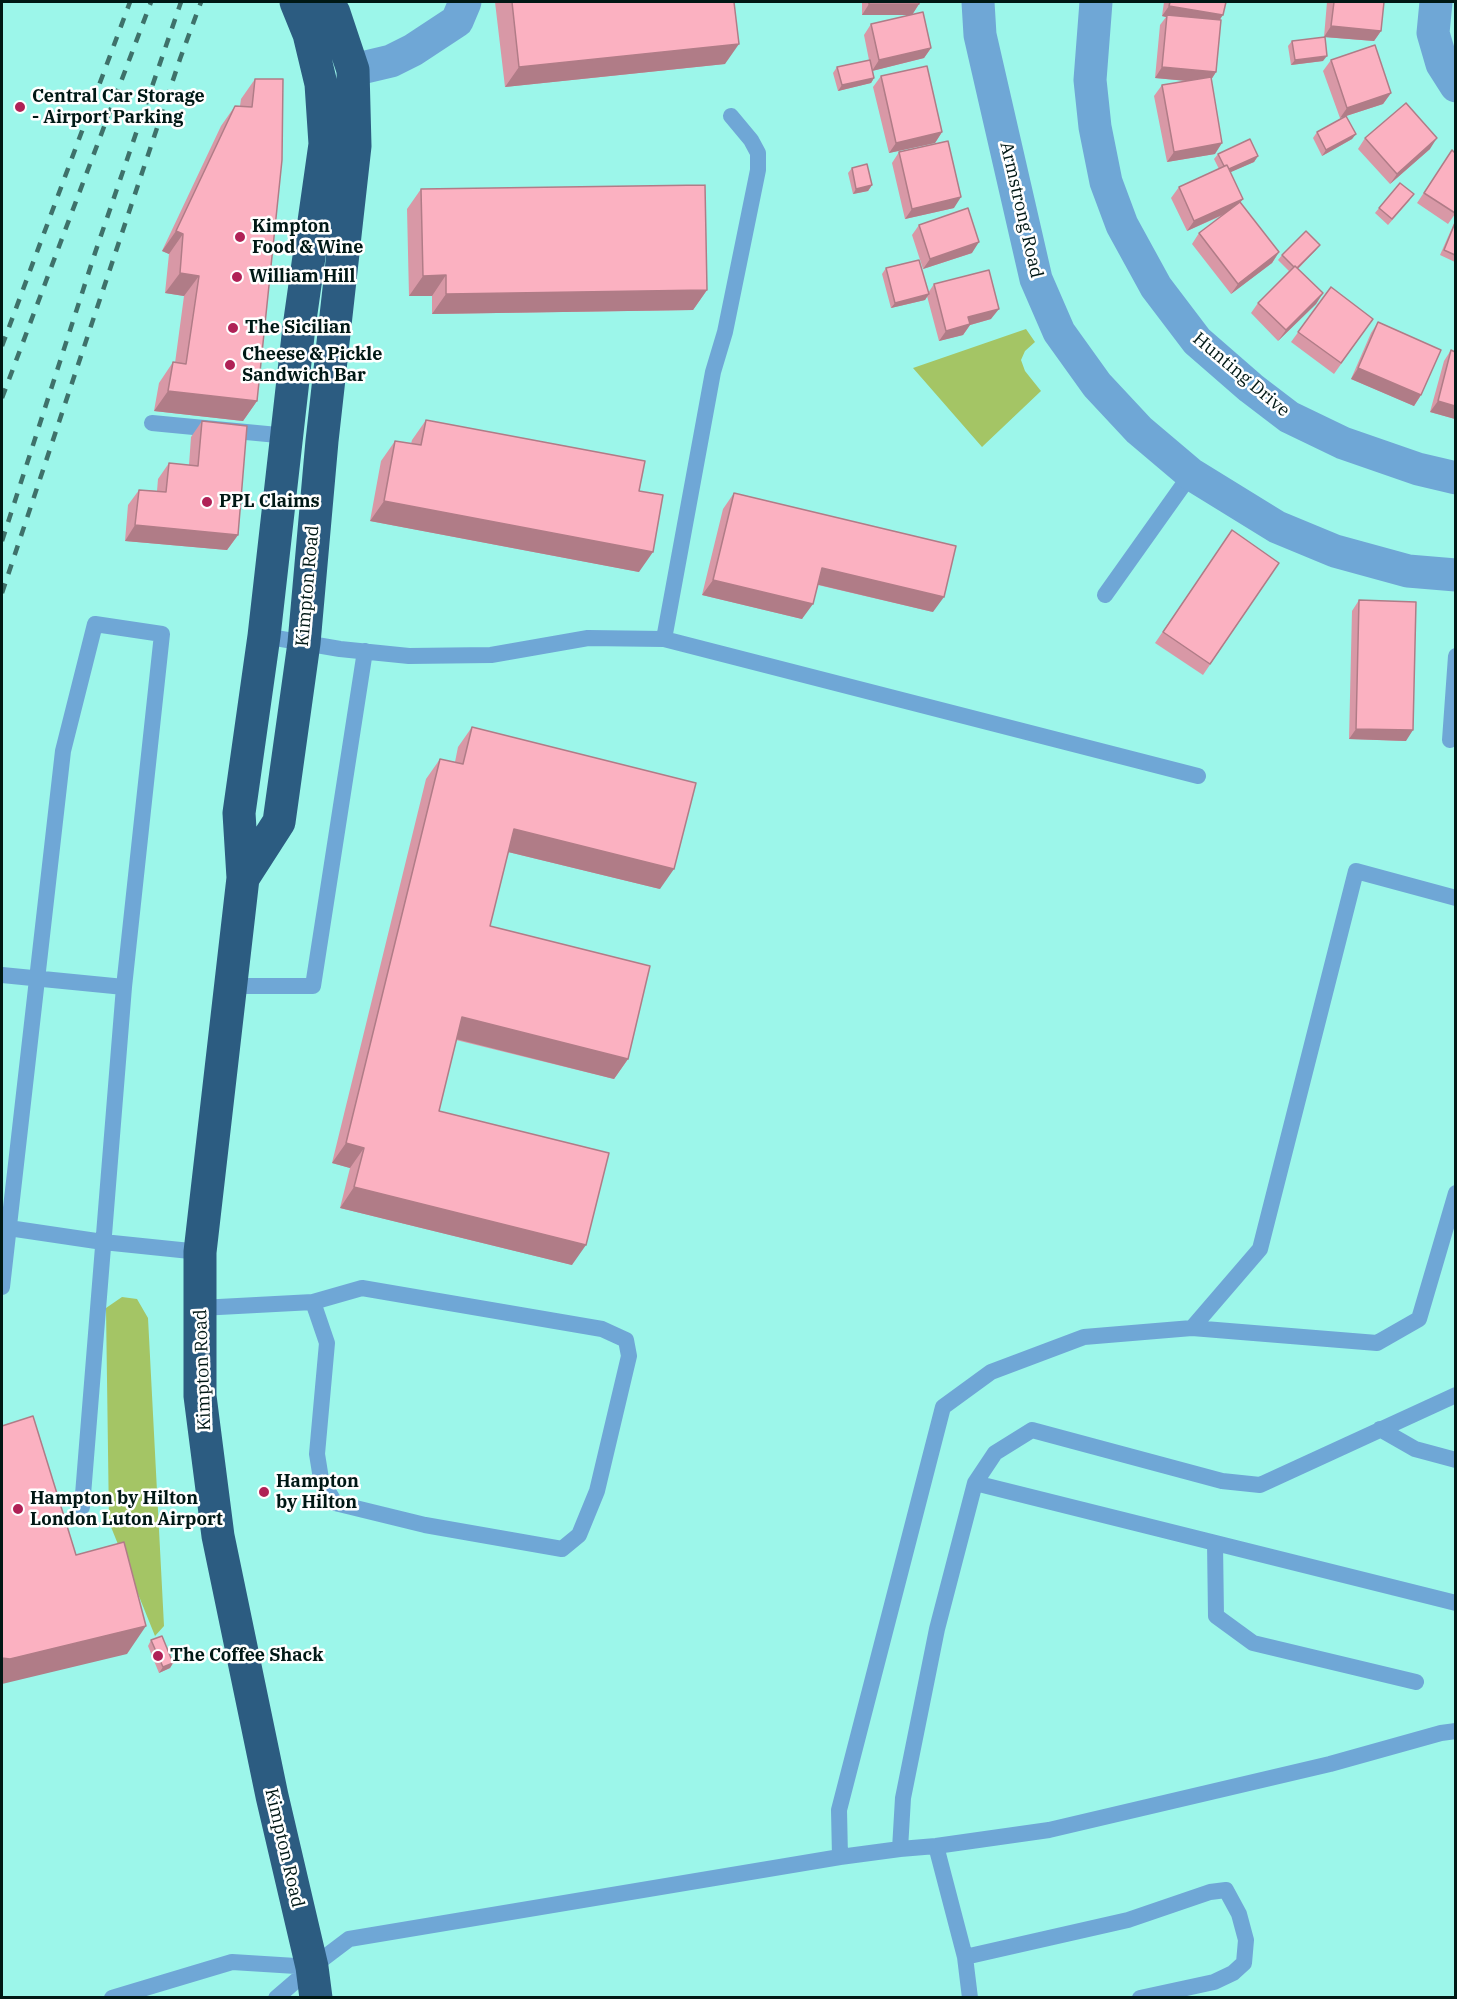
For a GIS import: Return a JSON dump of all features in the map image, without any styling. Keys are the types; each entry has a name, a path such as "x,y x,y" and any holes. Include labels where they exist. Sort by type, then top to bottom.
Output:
{"highway":[{"name":"Kimpton Road","path":"296,2 309,34 321,84 325,144 299,327 264,636 239,813 243,878 200,1252 200,1396 218,1536 272,1796 314,1982"},
{"name":"Kimpton Road","path":"243,878 279,822 304,643 322,441 355,146 353,70 334,13 328,2"}],"street":[{"path":"353,70 391,60 413,50 457,21 465,2"},
{"name":"Armstrong Road","path":"978,2 980,35 1036,279 1059,332 1097,385 1139,430 1191,474 1277,527 1335,551 1408,571 1455,575"},
{"name":"Hunting Drive","path":"1096,2 1090,80 1095,127 1106,182 1122,225 1156,287 1197,340 1288,417 1343,443 1418,469 1455,478"},
{"path":"1436,2 1432,33 1442,64 1455,86"}],"lane":[{"path":"664,639 713,372 725,332 758,170 758,153 751,140 731,116"},
{"path":"152,423 288,436"},
{"path":"1105,595 1191,474"},
{"path":"2,1287 5,1227 38,979 63,751 95,624 162,634 124,987 82,1507"},
{"path":"264,636 409,656 491,655 588,638 664,639 1198,776"},
{"path":"231,986 312,986 365,651"},
{"path":"1450,740 1455,656"},
{"path":"1192,1328 1260,1249 1356,871 1455,898"},
{"path":"2,975 124,987"},
{"path":"840,1857 839,1810 943,1407 991,1372 1084,1337 1192,1328 1377,1343 1419,1319 1455,1193"},
{"path":"5,1227 103,1242 200,1252"},
{"path":"200,1308 313,1302 362,1288 602,1329 626,1340 629,1356 597,1491 579,1534 562,1549 425,1525 335,1503 321,1479 318,1454 327,1343 313,1302"},
{"path":"900,1849 903,1798 937,1629 975,1483 994,1453 1032,1430 1222,1480 1260,1485 1455,1395"},
{"path":"1380,1429 1415,1449 1455,1460"},
{"path":"975,1483 1455,1603"},
{"path":"1215,1543 1216,1616 1253,1643 1416,1682"},
{"path":"276,1998 314,1982 349,1939 840,1857 1048,1830 1330,1764 1455,1731"},
{"path":"936,1846 965,1957 970,1998"},
{"path":"965,1957 1128,1920 1210,1892 1226,1890 1239,1914 1246,1940 1244,1964 1233,1973 1214,1982 1140,1998"},
{"path":"112,1998 232,1962 314,1982"}],"green space":[{"path":"1026,329 1035,342 1025,351 1021,360 1025,371 1041,391 982,447 913,368"},
{"path":"122,1297 137,1299 148,1318 164,1626 155,1636 109,1522 106,1308"}],"building":[{"path":"512,2 734,2 739,44 519,67"},
{"path":"869,2 919,2 919,4 869,4"},
{"path":"1170,2 1226,2 1223,15 1169,6"},
{"path":"1334,2 1384,2 1381,31 1331,26"},
{"path":"923,12 931,48 879,60 871,24"},
{"path":"1167,15 1221,20 1216,72 1162,67"},
{"path":"1325,37 1327,56 1295,60 1292,41"},
{"path":"1375,45 1391,93 1347,108 1331,60"},
{"path":"870,60 874,78 842,85 837,67"},
{"path":"927,66 942,132 896,143 881,76"},
{"path":"1211,77 1222,143 1174,152 1162,85"},
{"path":"255,79 283,79 282,160 257,401 168,391 173,362 186,364 199,276 180,273 183,234 176,231 235,106 252,107"},
{"path":"1406,103 1437,138 1397,174 1365,138"},
{"path":"1346,116 1356,134 1326,150 1317,132"},
{"path":"1250,139 1258,156 1229,169 1227,165 1224,166 1218,154"},
{"path":"948,141 961,197 912,209 899,152"},
{"path":"1452,150 1455,153 1455,213 1424,193"},
{"path":"867,164 872,185 856,189 852,168"},
{"path":"1227,165 1243,199 1194,221 1179,187"},
{"path":"1400,183 1414,194 1392,219 1379,208"},
{"path":"705,185 707,290 446,294 446,275 423,276 421,189"},
{"path":"1240,202 1279,252 1238,284 1199,233"},
{"path":"968,208 979,242 930,259 919,225"},
{"path":"1455,223 1455,255 1444,250"},
{"path":"1306,231 1320,245 1297,268 1282,255"},
{"path":"919,260 929,294 895,303 886,268"},
{"path":"1295,266 1323,293 1286,330 1258,303"},
{"path":"989,270 999,309 968,317 970,324 946,331 934,284"},
{"path":"1331,287 1373,319 1341,363 1298,332"},
{"path":"1378,322 1441,350 1421,395 1358,368"},
{"path":"1451,350 1455,352 1455,406 1438,401"},
{"path":"426,420 645,461 639,491 663,495 653,552 384,501 395,441 421,445"},
{"path":"202,421 247,426 238,535 135,525 139,490 166,492 169,463 198,466"},
{"path":"734,493 956,546 944,597 822,568 813,604 713,580"},
{"path":"1232,530 1279,563 1210,664 1163,632"},
{"path":"1359,600 1416,602 1413,730 1356,729"},
{"path":"472,727 696,783 674,869 514,829 490,926 650,966 628,1059 462,1017 439,1111 609,1153 586,1245 354,1187 364,1148 346,1143 440,759 463,764"},
{"name":"Hampton by Hilton London Luton Airport","path":"33,1416 76,1555 124,1542 146,1626 10,1659 2,1658 2,1426"},
{"path":"162,1636 173,1663 163,1667 151,1640"}],"railway":[{"path":"2,346 130,2"},
{"path":"2,398 151,2"},
{"path":"2,541 95,253 181,2"},
{"path":"2,593 201,2"}],"place":[{"name":"Central Car Storage - Airport Parking","path":"20,107"},
{"name":"Kimpton Food & Wine","path":"240,237"},
{"name":"William Hill","path":"237,277"},
{"name":"The Sicilian","path":"233,328"},
{"name":"Cheese & Pickle Sandwich Bar","path":"230,365"},
{"name":"PPL Claims","path":"207,502"},
{"name":"Hampton by Hilton","path":"264,1492"},
{"name":"Hampton by Hilton London Luton Airport","path":"18,1509"},
{"name":"The Coffee Shack","path":"158,1656"}]}
